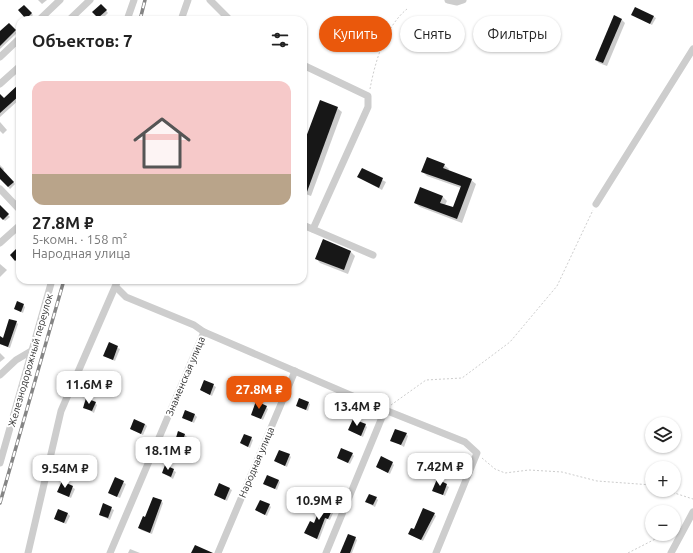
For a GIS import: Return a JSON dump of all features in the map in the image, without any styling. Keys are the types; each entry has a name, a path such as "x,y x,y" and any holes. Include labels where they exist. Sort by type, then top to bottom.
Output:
{"street":[{"path":"43,16 60,0"},
{"path":"72,16 90,0"},
{"path":"128,16 134,0"},
{"path":"183,16 188,0"},
{"path":"210,0 226,16"},
{"path":"448,0 457,2 463,0"},
{"path":"0,57 16,42"},
{"path":"596,204 693,49"},
{"path":"307,67 368,96 368,107 313,229"},
{"path":"0,84 16,70"},
{"path":"0,189 16,206"},
{"path":"307,227 373,255"},
{"path":"0,243 16,229"},
{"name":"Железнодорожный переулок","path":"0,463 51,284"},
{"path":"28,553 61,411 117,284"},
{"path":"118,284 126,297 194,325 204,332 385,410 465,442 477,453 436,553"},
{"name":"Знаменская улица","path":"110,553 204,332"},
{"path":"0,375 16,360 33,350"},
{"name":"Народная улица","path":"218,553 295,371"},
{"path":"326,553 385,410"},
{"path":"671,553 693,512"}],"path":[{"path":"368,96 374,70 389,32 397,17 407,9"},
{"path":"385,410 401,396 426,380 462,378 510,342 557,286 596,204"},
{"path":"477,453 495,469 505,473 529,470 562,472 597,481 645,484"},
{"path":"681,495 693,499"},
{"path":"628,553 651,541"}],"building":[{"path":"101,4 107,10 100,16 96,16 92,12"},
{"path":"24,5 32,13 29,16 23,16 18,10"},
{"path":"635,7 654,16 650,24 631,15"},
{"path":"614,15 622,19 603,63 595,60"},
{"path":"9,23 16,30 0,46 0,31"},
{"path":"16,87 16,99 0,113 0,94 4,98"},
{"path":"320,100 338,107 307,192 307,134"},
{"path":"427,157 445,164 443,168 472,179 457,219 414,203 420,187 443,196 440,203 453,207 461,186 421,172"},
{"path":"0,167 14,182 8,187 0,179"},
{"path":"362,168 383,178 379,188 357,177"},
{"path":"0,205 9,214 3,220 0,217"},
{"path":"323,239 351,251 344,270 315,259"},
{"path":"16,249 16,260 15,261 10,255"},
{"path":"17,301 24,304 21,312 14,309"},
{"path":"9,319 17,321 8,347 0,344 0,336 3,338"},
{"path":"109,342 118,346 113,360 103,356"},
{"path":"97,372 110,377 106,388 93,383"},
{"path":"204,380 214,384 210,395 200,390"},
{"path":"86,398 96,402 92,411 83,408"},
{"path":"299,398 309,402 306,410 296,406"},
{"path":"256,401 267,406 261,419 251,415"},
{"path":"185,410 195,414 192,422 182,418"},
{"path":"134,419 145,424 141,434 130,429"},
{"path":"353,419 366,424 361,436 348,430"},
{"path":"395,429 407,433 401,445 390,441"},
{"path":"178,431 185,434 182,444 175,441"},
{"path":"244,434 252,437 248,447 240,443"},
{"path":"341,448 353,453 348,463 337,458"},
{"path":"279,450 290,454 285,466 274,461"},
{"path":"381,456 393,462 388,473 376,467"},
{"path":"71,460 83,464 79,474 67,469"},
{"path":"165,465 174,469 171,477 162,473"},
{"path":"267,475 279,480 275,489 263,484"},
{"path":"115,477 124,481 117,497 108,493"},
{"path":"437,479 447,484 443,495 432,491"},
{"path":"62,481 73,486 69,497 57,492"},
{"path":"219,483 230,488 225,500 214,495"},
{"path":"369,494 377,497 373,505 365,502"},
{"path":"153,497 162,500 150,533 138,528 143,516 145,517"},
{"path":"260,500 270,504 265,515 255,510"},
{"path":"103,503 112,507 108,518 99,515"},
{"path":"322,503 333,508 328,519 325,518 317,539 304,533 310,521 314,523"},
{"path":"423,508 435,513 421,540 408,534 411,528 414,529"},
{"path":"58,509 68,513 64,523 54,519"},
{"path":"348,534 356,537 350,553 340,553"},
{"path":"195,545 213,553 191,553"}],"railway":[{"path":"141,16 145,0"},
{"path":"0,503 63,284"}]}
